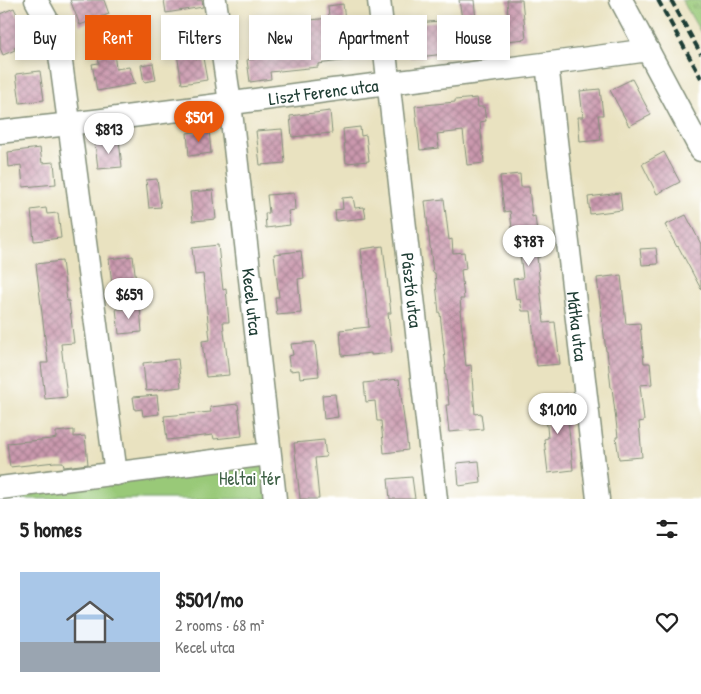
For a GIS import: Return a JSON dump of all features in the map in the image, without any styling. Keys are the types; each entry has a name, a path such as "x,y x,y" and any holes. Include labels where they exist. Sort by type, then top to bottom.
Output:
{"street":[{"path":"36,0 58,40 116,474"},
{"name":"Kecel utca","path":"215,0 230,103 275,499"},
{"name":"Pásztó utca","path":"379,0 436,499"},
{"path":"621,0 701,150"},
{"name":"Liszt Ferenc utca","path":"0,132 648,50"},
{"name":"Mátka utca","path":"547,64 598,499"},
{"path":"0,488 269,454"}],"green space":[{"path":"682,0 701,0 701,33"},
{"name":"Heltai tér","path":"269,454 275,499 0,499 0,488"}],"building":[{"path":"70,0 104,0 109,14 85,15 85,23 80,25"},
{"path":"164,0 202,0 203,7 166,13"},
{"path":"459,0 474,0 476,15 461,15"},
{"path":"507,0 522,0 526,39 510,41 510,15 508,15"},
{"path":"343,4 344,15 329,15 328,6"},
{"path":"14,8 17,15 15,15 15,50 3,55 0,48 0,14"},
{"path":"321,19 321,60 348,60 318,64 318,67 270,72 271,79 250,82 247,60 311,60 311,20"},
{"path":"437,21 437,55 427,56 427,22"},
{"path":"99,60 115,60 116,69 129,67 135,84 97,91 92,64 99,63"},
{"path":"178,60 203,60 207,80 182,84"},
{"path":"153,63 156,80 144,82 141,65"},
{"path":"40,71 44,100 20,103 16,74"},
{"path":"632,79 651,115 629,126 610,90"},
{"path":"600,89 603,115 598,115 601,140 580,142 578,117 583,117 580,91"},
{"path":"477,98 478,107 484,107 486,121 480,122 484,163 467,165 463,131 437,134 439,148 420,150 415,106"},
{"path":"330,111 332,133 292,137 290,116"},
{"path":"360,127 361,136 366,135 369,161 346,163 343,129"},
{"path":"282,129 285,163 260,165 256,131"},
{"path":"209,130 211,153 189,156 187,133"},
{"path":"119,140 122,167 98,169 95,143"},
{"path":"40,148 42,163 54,162 56,184 23,187 21,165 9,167 8,152"},
{"path":"664,152 680,182 657,194 642,164"},
{"path":"520,174 521,187 529,187 532,217 535,216 540,257 537,257 544,323 555,322 560,364 537,366 531,311 522,311 520,299 516,300 513,279 523,278 520,254 515,254 510,211 504,212 500,176"},
{"path":"157,179 161,207 149,208 146,180"},
{"path":"213,190 216,219 193,221 190,192"},
{"path":"294,193 295,210 288,211 290,225 266,228 265,213 269,213 267,195"},
{"path":"620,193 622,210 590,214 588,197"},
{"path":"353,197 355,208 364,207 366,218 336,221 335,210 343,209 342,198"},
{"path":"444,199 449,240 452,239 453,253 464,252 466,269 461,270 464,299 460,299 460,310 466,366 471,365 475,414 481,413 483,429 449,432 446,405 449,405 446,368 425,201"},
{"path":"46,208 47,214 58,213 61,238 34,241 31,210"},
{"path":"686,215 701,244 701,289 665,225"},
{"path":"218,245 223,290 226,289 229,322 223,322 229,375 206,377 202,341 210,340 203,274 195,275 192,248"},
{"path":"383,246 391,313 388,313 392,353 342,356 340,330 369,327 361,249"},
{"path":"656,248 658,264 642,265 640,249"},
{"path":"301,251 304,278 298,279 301,313 277,315 275,297 279,297 274,254"},
{"path":"133,256 136,281 112,284 109,259"},
{"path":"62,261 74,343 61,344 67,397 45,399 41,363 48,363 36,264"},
{"path":"621,275 626,324 640,323 644,363 650,363 652,384 640,385 644,421 639,422 642,457 619,459 616,437 618,437 597,278"},
{"path":"140,307 142,332 119,334 116,309"},
{"path":"315,342 319,376 300,378 299,370 290,371 288,356 293,355 291,344"},
{"path":"178,359 181,387 146,391 143,363"},
{"path":"399,379 408,450 384,453 381,421 377,421 375,401 366,402 364,383"},
{"path":"335,394 338,417 324,419 322,395"},
{"path":"567,394 573,470 548,473 544,439 548,438 545,404 548,403 547,396"},
{"path":"157,395 159,414 143,416 142,409 135,410 133,397"},
{"path":"238,404 242,436 214,439 213,435 167,440 164,416 211,412 210,407"},
{"path":"74,430 74,437 85,436 88,464 64,467 63,462 55,462 10,467 7,443 52,439 56,438 56,432"},
{"path":"324,440 326,457 315,458 319,499 300,499 294,443"},
{"path":"479,461 481,483 459,486 457,463"},
{"path":"412,477 415,499 390,499 388,479"}],"railway":[{"path":"658,0 701,78"},
{"path":"671,0 701,54"}]}
